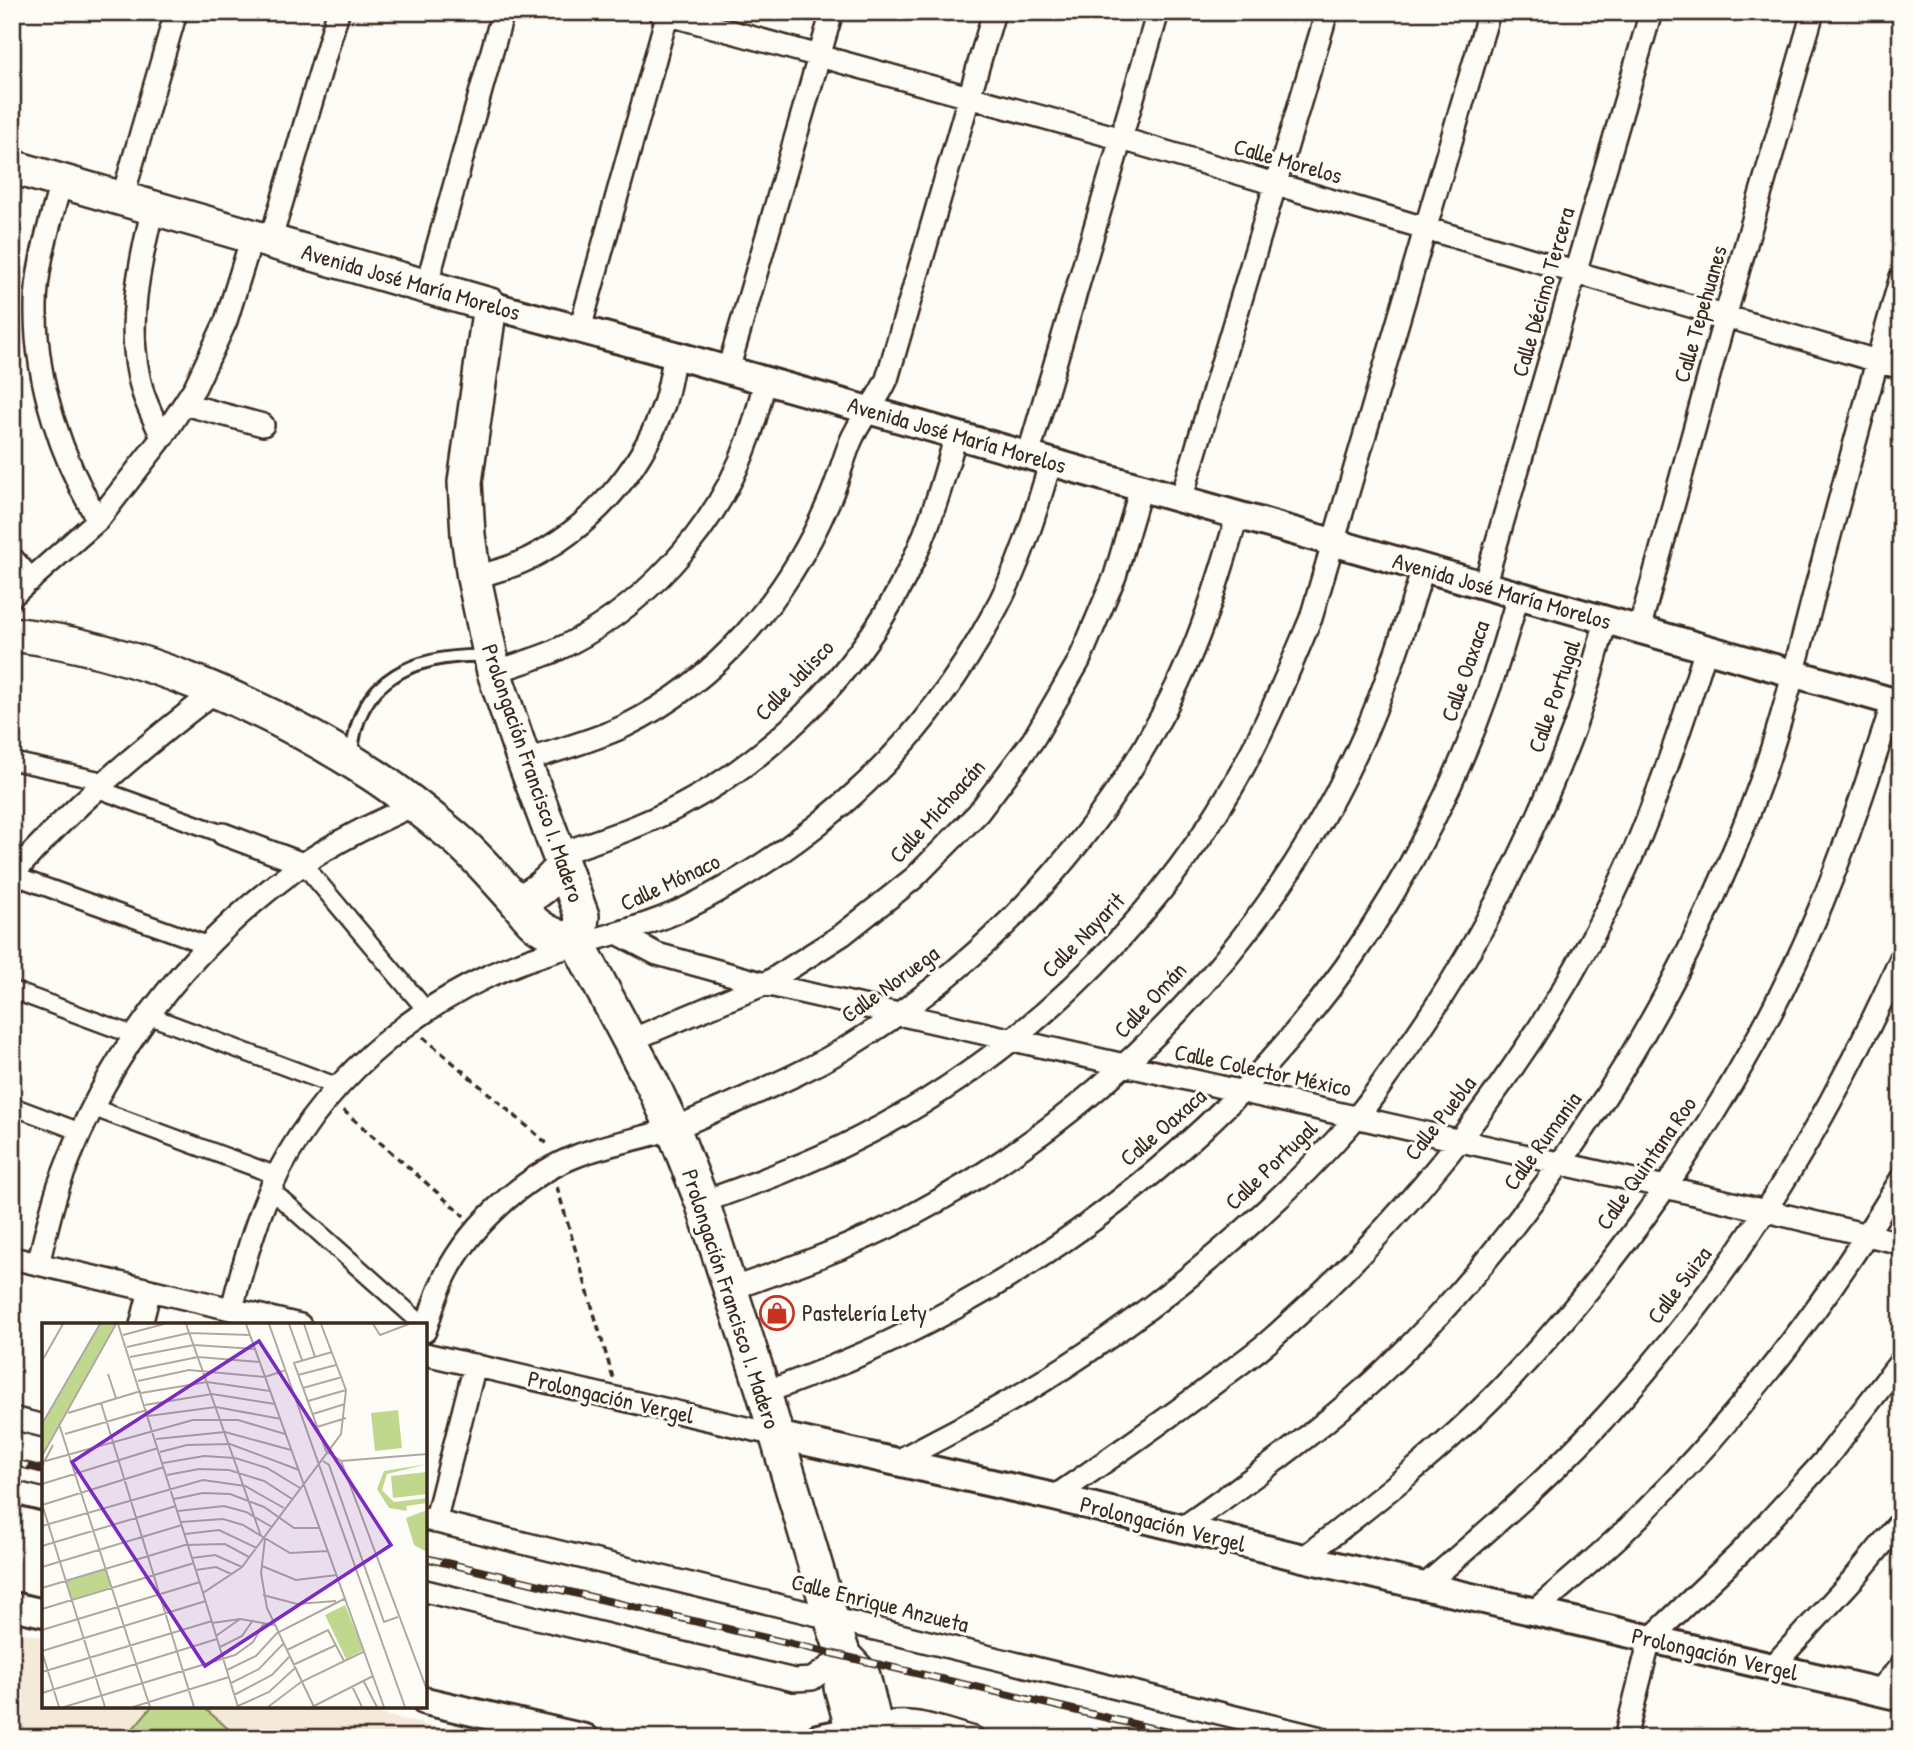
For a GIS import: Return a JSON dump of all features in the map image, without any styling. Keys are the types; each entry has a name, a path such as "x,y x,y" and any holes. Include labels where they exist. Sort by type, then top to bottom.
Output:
{"main road":[{"name":"Avenida José María Morelos","path":"12,167 490,305"},
{"name":"Prolongación Francisco I. Madero","path":"490,305 465,482 474,578 492,664 524,761 582,916 579,945 631,1040 673,1128 702,1202 764,1393 831,1618 844,1656 863,1676 866,1733"},
{"path":"12,634 52,639 118,657 216,691 296,729 352,761 414,805 456,838 539,927 579,945"},
{"path":"517,902 535,895 549,883 561,860"}],"street":[{"path":"162,438 143,391 133,334 138,272 138,203 176,12"},
{"path":"12,596 98,520 162,438 195,387 261,240 338,12"},
{"path":"426,286 503,12"},
{"path":"728,370 832,12"},
{"path":"524,761 624,727 674,697 722,659 761,617 799,563 829,503 850,441 887,379 995,12"},
{"name":"Calle Mónaco","path":"232,1309 247,1248 274,1182 306,1130 334,1093 380,1046 427,1011 497,973 519,963 619,934 696,903 769,861 836,811 896,753 948,688 992,617 1027,541 1039,458 1158,12"},
{"path":"1181,500 1327,12"},
{"name":"Calle Nayarit","path":"702,1202 785,1173 861,1138 936,1095 1012,1040 1071,988 1138,918 1189,853 1233,786 1278,700 1311,618 1489,12"},
{"name":"Calle Décimo Tercera","path":"1484,586 1651,12"},
{"name":"Calle Tepehuanes","path":"1639,630 1813,12"},
{"path":"580,329 665,13"},
{"name":"Calle Morelos","path":"665,13 969,99 1122,139 1901,368"},
{"path":"61,181 43,246 36,312 42,375 59,436 81,491 98,520"},
{"name":"Calle Rumania","path":"1181,1529 1291,1451 1392,1364 1480,1269 1561,1164 1622,1074 1676,979 1723,880 1762,778 1901,277"},
{"name":"Avenida José María Morelos","path":"490,305 675,355 1897,703"},
{"path":"474,578 524,561 559,541 610,498 641,455 663,406 675,355"},
{"path":"492,664 551,652 603,623 650,586 683,551 724,493 749,438 765,381"},
{"path":"184,404 263,425"},
{"name":"Calle Jalisco","path":"561,860 683,804 740,768 793,725 830,686 879,622 913,563 938,500 956,435"},
{"name":"Calle Michoacán","path":"631,1040 765,984 842,935 914,878 986,802 1033,740 1079,661 1115,576 1141,488"},
{"name":"Calle Noruega","path":"427,1323 440,1288 468,1241 497,1207 530,1180 578,1155 673,1128 798,1075 854,1044 898,1015 972,956 1029,901 1083,837 1118,788 1153,731 1191,655 1219,581 1237,516"},
{"path":"12,558 30,580"},
{"name":"Calle Omán","path":"731,1289 835,1252 906,1218 965,1185 1055,1124 1124,1066 1187,1003 1250,927 1291,868 1325,811 1366,730 1398,651 1423,569"},
{"name":"Calle Oaxaca","path":"764,1393 897,1338 974,1297 1040,1257 1106,1210 1173,1156 1241,1093 1309,1015 1352,957 1391,897 1433,820 1464,753 1489,690 1518,596"},
{"name":"Calle Portugal","path":"894,1463 1020,1395 1135,1317 1251,1222 1356,1118 1423,1028 1481,932 1532,832 1574,728 1606,621"},
{"name":"Calle Puebla","path":"1054,1497 1168,1419 1275,1336 1373,1242 1458,1140 1524,1051 1600,919 1631,857 1672,755 1706,649"},
{"path":"207,945 12,875 99,784 216,691"},
{"name":"Calle Quintana Roo","path":"1303,1558 1406,1478 1501,1389 1587,1292 1665,1187 1723,1097 1776,1002 1821,905 1897,703"},
{"path":"12,761 99,784 303,864 427,1011"},
{"path":"38,1264 59,1184 91,1107 133,1035 181,972 260,897 303,864 357,832 414,805"},
{"name":"Calle Colector México","path":"619,934 657,954 765,984 1665,1187 1901,1243"},
{"name":"Calle Suiza","path":"1424,1586 1520,1503 1610,1412 1692,1315 1766,1211 1828,1109 1871,1026 1901,958"},
{"path":"12,990 133,1035"},
{"path":"147,1015 334,1093"},
{"path":"12,1106 81,1132"},
{"path":"91,1107 274,1182 420,1323"},
{"path":"1533,1612 1628,1528 1715,1437 1795,1339 1867,1235 1901,1180"},
{"path":"12,1258 292,1323"},
{"path":"142,1323 150,1290"},
{"name":"Prolongación Vergel","path":"427,1354 894,1463 1054,1497 1889,1695"},
{"path":"1625,1738 1650,1639 1740,1553 1814,1471 1901,1361"},
{"path":"430,1521 475,1365"},
{"path":"12,1418 42,1426"},
{"path":"12,1492 42,1500"},
{"name":"Calle Enrique Anzueta","path":"430,1521 1321,1738"},
{"path":"1773,1666 1856,1577 1901,1521"},
{"path":"427,1591 794,1680 812,1679 844,1656"},
{"path":"12,1606 42,1614"},
{"path":"1889,1695 1901,1666"},
{"path":"427,1701 585,1738"},
{"path":"818,1738 866,1733 889,1721 902,1721 974,1738"}],"lane":[{"path":"352,761 353,733 363,707 380,685 403,669 462,655 492,664"}],"path":[{"path":"408,1025 559,1165 619,1399"},
{"path":"334,1093 478,1229"}],"shaded area":[{"path":"12,1630 42,1637 42,1708 354,1708 482,1738 12,1738"}],"green space":[{"path":"150,1708 204,1708 239,1738 125,1738"}],"railway":[{"path":"12,1462 42,1470"},
{"path":"427,1558 1193,1738"}],"place":[{"name":"Pastelería Lety","path":"777,1313"}]}
